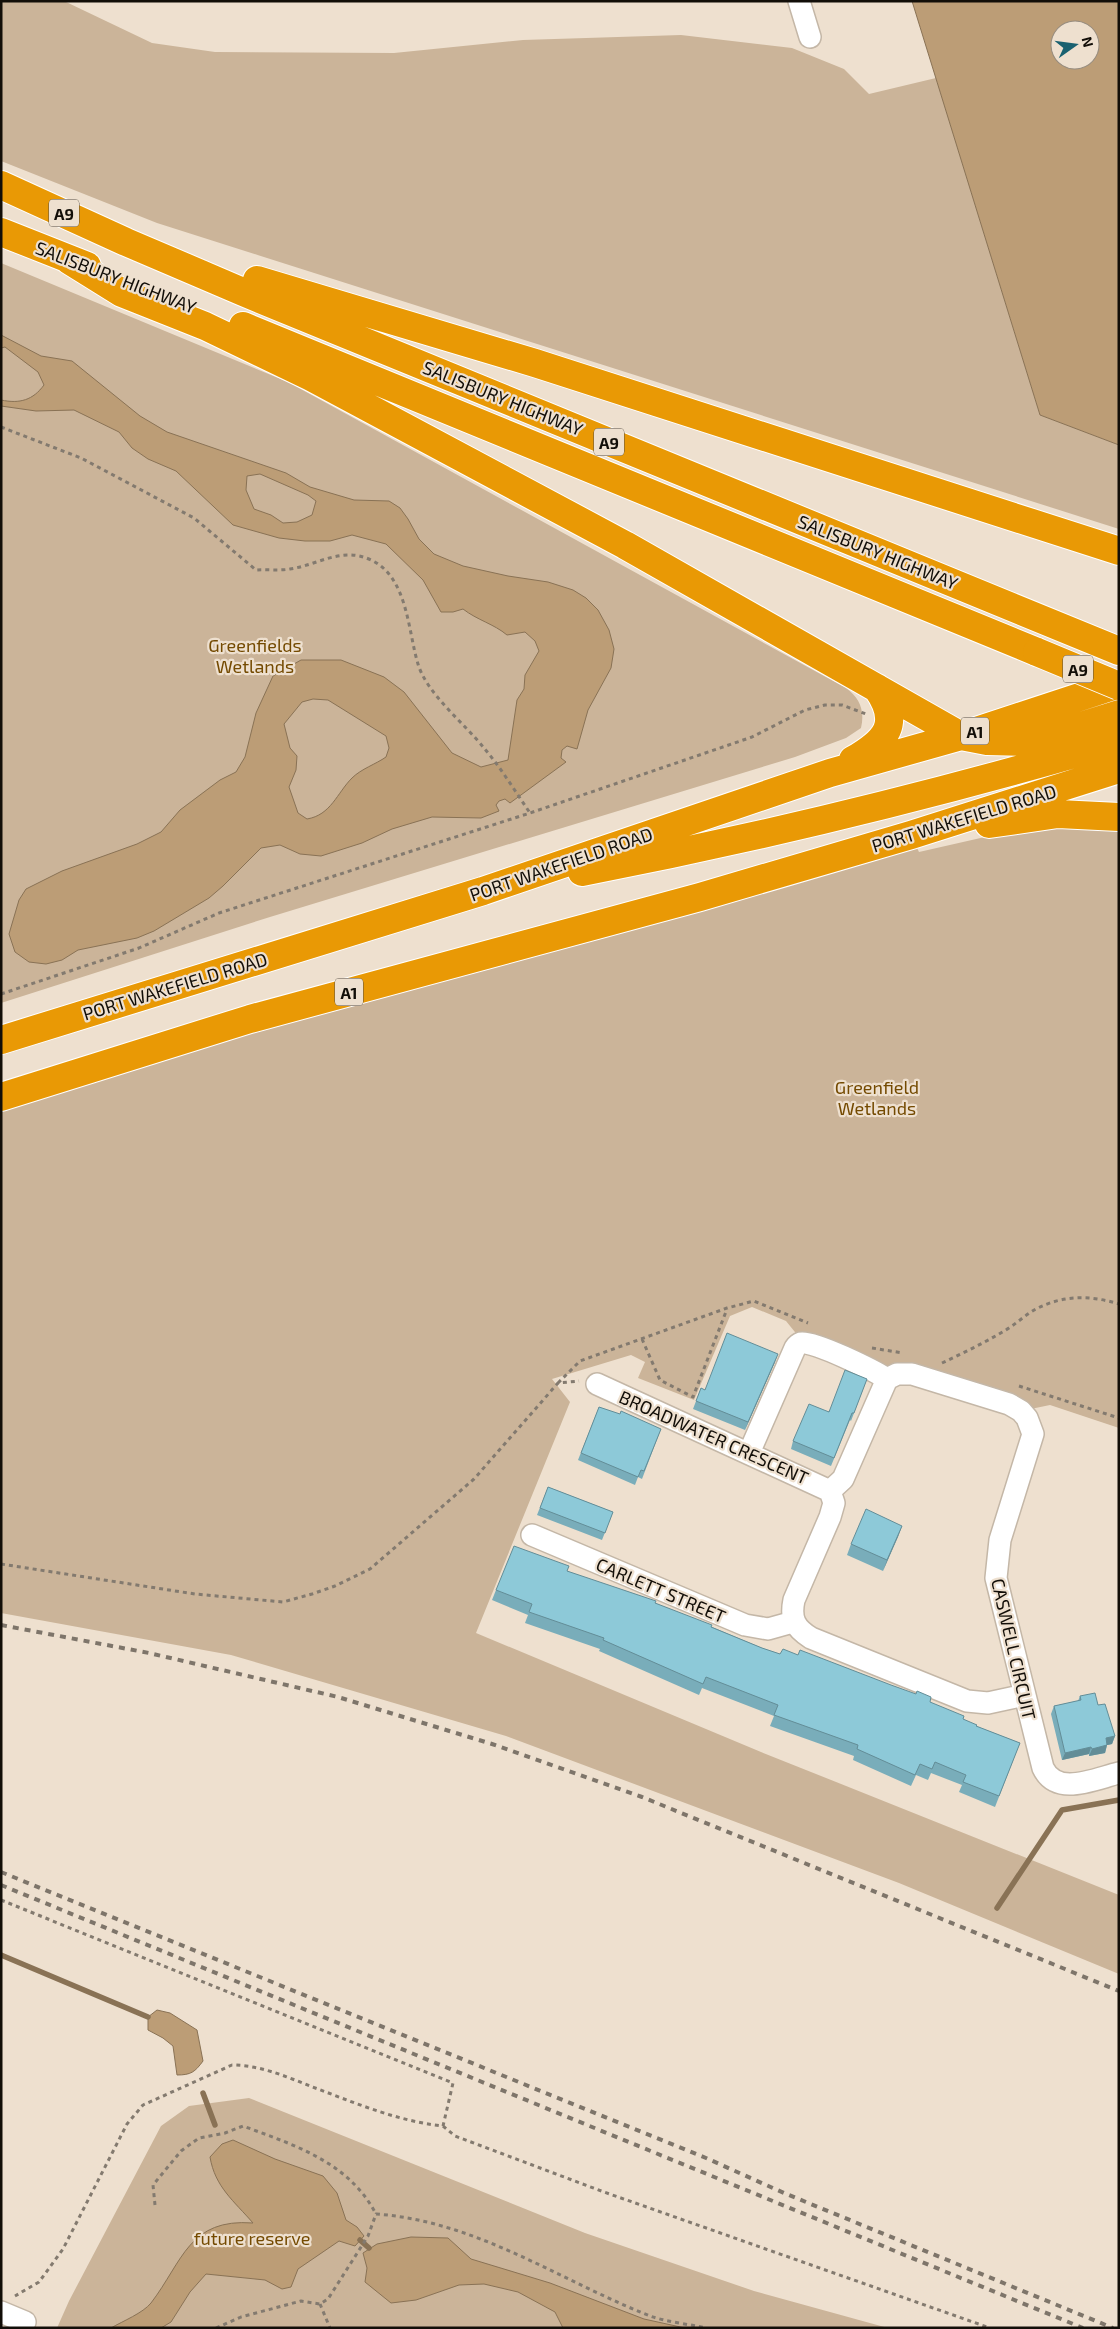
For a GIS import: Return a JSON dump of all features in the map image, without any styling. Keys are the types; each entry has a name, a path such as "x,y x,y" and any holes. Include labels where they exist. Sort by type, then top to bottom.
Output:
{"highway":[{"name":"SALISBURY HIGHWAY","path":"1,185 126,242 1119,651"},
{"name":"SALISBURY HIGHWAY","path":"1,232 69,260 123,277 386,383 1119,685"},
{"path":"126,242 535,362 1119,551"},
{"path":"69,260 122,293 206,326 311,377 625,545 961,736 987,741 1030,742 1119,714"},
{"name":"PORT WAKEFIELD ROAD","path":"1,1040 483,891 830,773 961,736 1119,685"},
{"path":"830,773 874,748 886,734 889,712 885,699 877,688"},
{"path":"483,891 704,849 1003,775 1119,741"},
{"name":"PORT WAKEFIELD ROAD","path":"1,1097 250,1020 700,897 911,835 1119,769"},
{"path":"911,835 1058,814 1119,817"}],"street":[{"path":"799,1 810,37"},
{"path":"749,1453 795,1348 803,1342 874,1371 887,1379 843,1479 830,1491 834,1503 830,1517 794,1600 793,1622 799,1631 811,1638 967,1701 988,1703 1025,1695"},
{"name":"CASWELL CIRCUIT","path":"887,1379 897,1374 916,1375 1008,1404 1021,1411 1030,1422 1032,1441 1000,1540 996,1566 998,1591 1042,1768 1046,1776 1053,1782 1062,1785 1119,1774"},
{"name":"BROADWATER CRESCENT","path":"597,1384 830,1491"},
{"name":"CARLETT STREET","path":"532,1535 745,1625 768,1629 793,1622"},
{"path":"5,2306 25,2322"}],"path":[{"path":"1,427 81,458 194,518 256,570 290,569 326,557 350,554 372,560 386,571 399,590 409,613 418,664 429,685 485,748 530,813"},
{"path":"1,994 138,948 219,914 530,813 752,738 805,710 825,705 842,705 870,716"},
{"path":"916,1375 974,1348 1006,1330 1035,1309 1055,1301 1072,1297 1091,1297 1119,1304"},
{"path":"1,1564 196,1594 283,1602 335,1586 370,1569 474,1479 558,1383 580,1361 728,1308 754,1301 812,1325 823,1349"},
{"path":"642,1339 660,1380 693,1397 728,1308"},
{"path":"558,1383 582,1381 597,1384"},
{"path":"1,1900 453,2083 443,2126"},
{"path":"5,2306 39,2282 63,2249 126,2124 143,2105 232,2065 246,2065 279,2074 414,2123 443,2126 455,2136 604,2192 990,2328"},
{"path":"154,2205 153,2185 181,2151 199,2138 243,2126 317,2155 337,2168 362,2190 376,2214"},
{"path":"216,2328 241,2317 300,2301 320,2304 328,2299 368,2236 376,2214"},
{"path":"376,2214 404,2216 488,2241 652,2316 706,2328"},
{"path":"320,2304 330,2328"}],"green space":[{"path":"1,1 64,1 152,43 215,52 394,53 523,40 681,35 792,48 844,69 869,94 936,78 1040,415 1119,445 1119,529 157,223 1,161"},
{"name":"Greenfields Wetlands","path":"1,263 288,382 846,688 855,696 860,705 862,711 861,728 846,738 795,757 270,917 1,1003"},
{"name":"Greenfield Wetlands","path":"1119,826 1119,1428 1050,1405 1021,1411 897,1374 803,1342 786,1321 752,1307 730,1316 694,1400 638,1378 645,1362 631,1355 552,1379 570,1402 476,1633 761,1752 1119,1895 1119,1974 899,1883 506,1736 231,1655 1,1613 1,1097 911,835 919,852 1029,827"},
{"name":"future reserve","path":"249,2098 585,2233 754,2291 888,2328 57,2328 69,2301 161,2126 189,2106"}],"shaded area":[{"path":"912,1 1119,1 1119,445 1040,415"},
{"path":"1,335 41,356 72,361 140,416 167,432 286,473 310,487 354,500 389,501 400,508 419,539 434,554 463,566 508,576 548,582 573,590 586,598 598,610 609,630 614,649 611,668 588,710 577,749 567,746 562,750 561,758 566,762 510,803 505,799 499,801 496,805 499,811 481,818 432,817 392,829 362,843 321,856 300,854 280,845 261,848 209,898 154,931 137,938 78,950 62,960 46,964 29,962 15,952 9,934 19,900 26,889 62,871 137,844 161,832 180,810 220,780 236,772 245,757 256,713 273,676 301,660 341,660 384,677 404,692 452,753 481,767 508,760 517,700 524,689 525,675 539,651 535,641 525,632 507,635 463,609 453,612 441,612 423,580 386,544 352,535 330,541 279,538 233,525 176,471 148,459 132,448 119,432 74,410 36,411 1,406 1,400 26,400 44,385 38,372 5,347 1,348","holes":["260,474 308,495 316,501 312,515 297,522 283,523 271,515 254,509 246,490 247,476","313,699 328,700 386,736 389,748 386,757 352,778 328,808 315,817 307,819 298,813 289,787 296,770 297,756 290,748 284,724 302,702"]},
{"path":"157,2010 170,2013 197,2030 203,2061 192,2072 177,2075 173,2046 148,2030 148,2017"},
{"path":"233,2140 275,2159 323,2176 337,2193 346,2220 357,2227 364,2236 355,2246 339,2241 298,2269 291,2287 282,2289 265,2280 206,2274 190,2292 171,2322 161,2328 111,2328 138,2313 151,2303 180,2258 201,2235 215,2227 232,2223 253,2223 226,2193 216,2177 210,2157 222,2144"},
{"path":"411,2237 448,2238 471,2259 550,2283 644,2319 685,2328 563,2328 555,2312 518,2292 484,2284 459,2285 416,2300 391,2303 365,2282 367,2268 363,2253 377,2244"}],"building":[{"path":"727,1333 778,1354 748,1422 696,1401 701,1388 705,1390"},
{"path":"845,1370 867,1379 834,1458 793,1441 809,1404 829,1412"},
{"path":"599,1407 620,1414 621,1411 661,1429 644,1471 641,1470 638,1477 581,1453"},
{"path":"548,1487 613,1512 605,1533 540,1508"},
{"path":"866,1509 902,1526 887,1560 851,1544"},
{"path":"514,1546 569,1566 567,1571 656,1601 655,1603 712,1625 711,1627 762,1648 780,1654 783,1649 798,1655 800,1650 916,1694 917,1691 931,1697 930,1702 964,1716 963,1719 976,1726 1020,1743 999,1796 963,1782 966,1775 935,1762 932,1769 920,1764 915,1775 857,1749 858,1745 774,1715 778,1705 706,1677 703,1684 603,1640 604,1638 529,1612 532,1604 496,1590"},
{"path":"1095,1693 1098,1705 1105,1704 1115,1736 1106,1738 1107,1745 1065,1753 1054,1706 1081,1700 1080,1696"}],"waterway":[{"path":"997,1908 1062,1810 1119,1800"},
{"path":"1,1955 148,2017"},
{"path":"203,2093 215,2125"},
{"path":"360,2240 369,2248"}],"railway":[{"path":"1,1625 149,1653 338,1697 492,1744 642,1797 1119,1991"},
{"path":"1,1872 706,2158 784,2193 1113,2328"},
{"path":"1,1885 1083,2328"}]}
